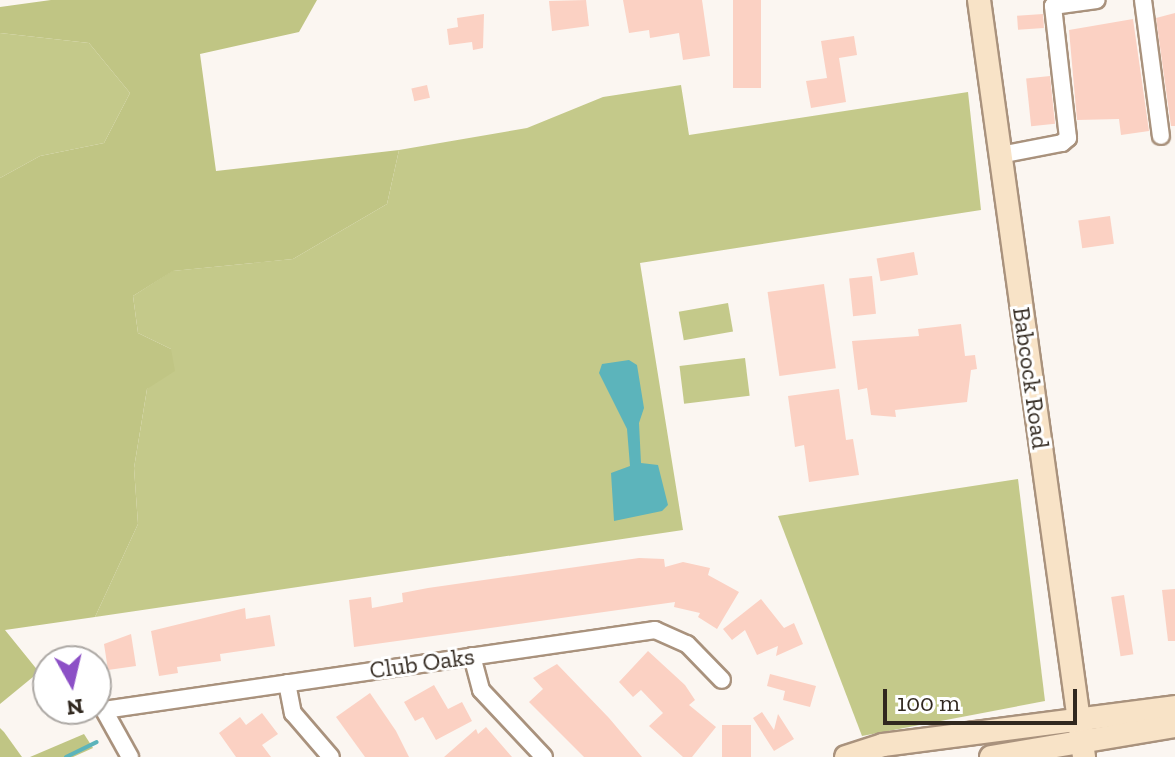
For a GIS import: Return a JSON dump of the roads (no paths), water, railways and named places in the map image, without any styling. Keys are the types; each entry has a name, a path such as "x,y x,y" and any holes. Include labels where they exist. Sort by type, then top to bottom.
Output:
{"main road":[{"name":"Babcock Road","path":"979,0 1083,750"},
{"path":"846,757 883,745 1078,717 1175,707"},
{"path":"991,757 1083,750 1175,726"}],"street":[{"path":"1000,155 1062,143 1068,138 1053,6 1097,0"},
{"path":"1143,0 1161,136"},
{"name":"Club Oaks","path":"130,757 104,710 655,630 687,644 722,680"},
{"path":"472,656 481,690 544,757"},
{"path":"287,683 293,713 331,757"}],"water":[{"path":"629,360 637,365 644,408 639,423 641,463 658,465 668,505 662,511 614,521 611,473 630,466 627,429 599,373 602,364"}],"waterway":[{"path":"66,757 97,742"}]}
